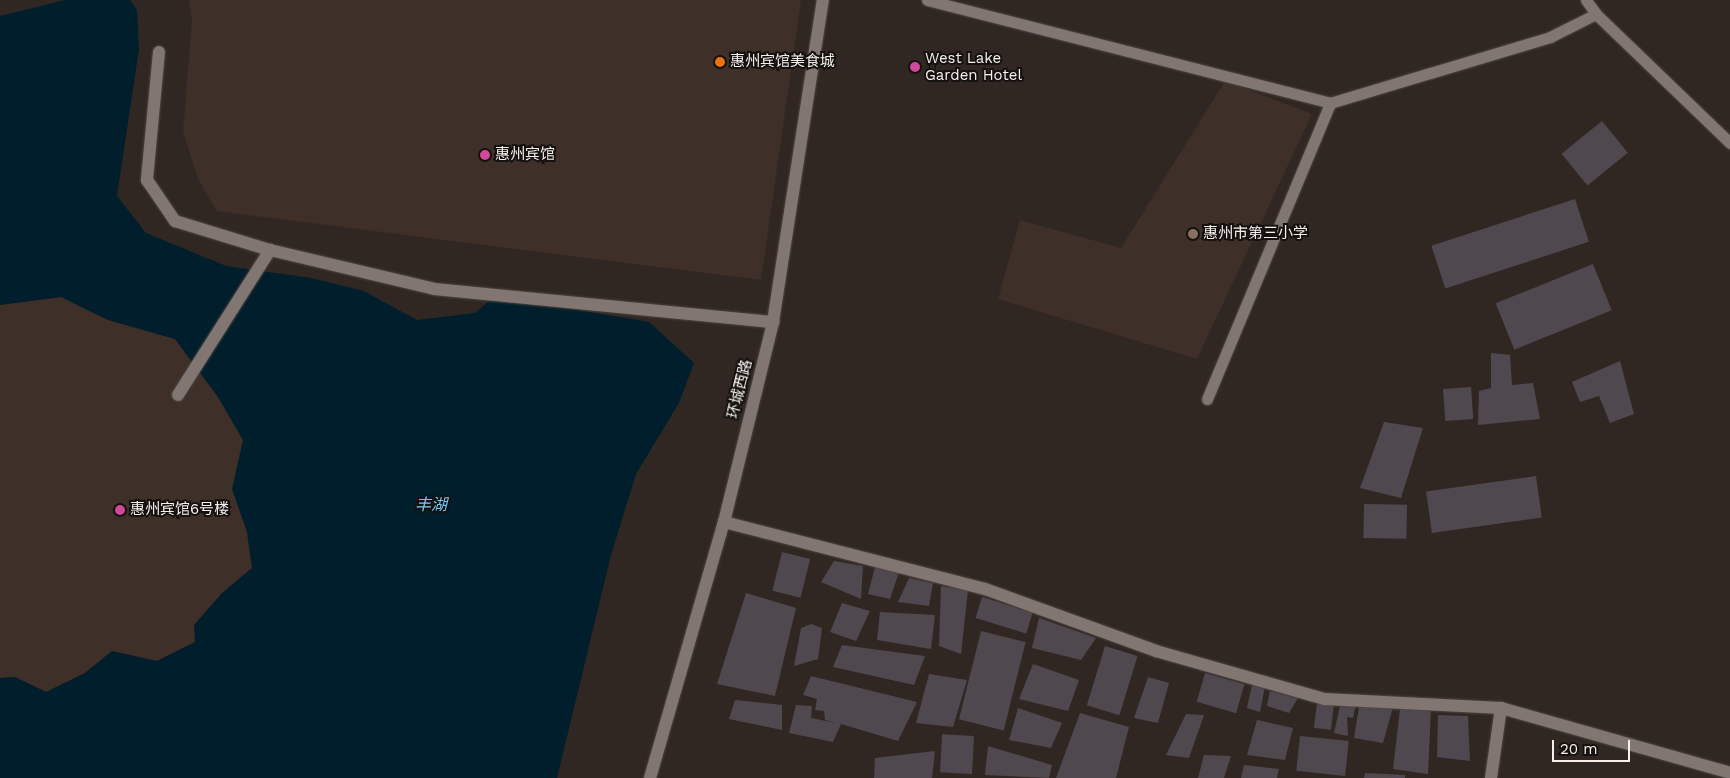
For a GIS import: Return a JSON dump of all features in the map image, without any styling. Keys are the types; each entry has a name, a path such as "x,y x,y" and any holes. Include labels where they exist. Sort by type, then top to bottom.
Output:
{"street":[{"name":"环城西路","path":"650,778 724,522 774,322 823,0"},
{"path":"159,52 146,180 175,221 270,250 435,289 774,322"},
{"path":"178,395 270,250"},
{"path":"724,522 985,589 1156,651 1325,699 1501,708 1730,774"},
{"path":"1491,778 1501,708"}],"lane":[{"path":"927,0 1330,103 1550,37 1596,14"},
{"path":"1586,0 1596,14 1730,143"},
{"path":"1207,399 1330,103"}],"shaded area":[{"name":"惠州宾馆","path":"189,0 801,0 761,280 217,211 198,179 183,131 192,20"},
{"name":"惠州市第三小学","path":"1225,81 1312,114 1197,359 998,299 1020,220 1121,248"},
{"name":"惠州宾馆6号楼","path":"61,297 108,320 175,339 218,397 243,440 233,489 247,532 252,568 222,593 195,642 157,661 112,651 85,673 46,692 15,677 0,678 0,305"}],"water":[{"name":"丰湖","path":"65,0 130,0 137,10 139,49 117,196 146,233 226,266 311,278 364,291 417,320 475,313 495,296 649,322 694,363 679,403 636,474 611,555 557,778 0,778 0,678 15,677 46,692 85,673 112,651 157,661 195,642 194,625 222,593 252,568 247,532 232,489 243,440 218,397 175,339 108,320 61,297 0,305 0,16"}],"building":[{"path":"1602,121 1628,153 1587,186 1562,154"},
{"path":"1575,199 1589,242 1445,288 1431,246"},
{"path":"1593,264 1612,310 1514,350 1496,303"},
{"path":"1491,353 1510,355 1512,385 1533,383 1540,419 1478,425 1479,391 1491,388"},
{"path":"1620,361 1634,414 1610,423 1599,396 1580,402 1572,382"},
{"path":"1471,387 1473,419 1445,421 1443,389"},
{"path":"1384,422 1423,428 1401,498 1360,488"},
{"path":"1536,476 1542,518 1432,533 1426,491"},
{"path":"1364,504 1407,505 1406,539 1363,538"},
{"path":"782,552 810,559 800,598 772,591"},
{"path":"834,561 863,566 861,599 821,582"},
{"path":"875,567 899,572 890,599 868,594"},
{"path":"909,578 933,583 929,606 898,602"},
{"path":"941,586 968,590 961,654 939,646"},
{"path":"746,593 796,608 775,696 717,684"},
{"path":"982,597 1033,612 1026,634 976,618"},
{"path":"842,603 870,611 856,641 830,632"},
{"path":"880,612 935,615 931,649 877,640"},
{"path":"1039,618 1096,638 1081,660 1032,648"},
{"path":"811,624 822,628 818,659 794,666 801,628"},
{"path":"981,631 1026,642 1004,730 959,719"},
{"path":"842,645 925,656 914,685 833,667"},
{"path":"1105,646 1138,656 1119,715 1087,705"},
{"path":"1033,664 1079,680 1068,711 1019,699"},
{"path":"1205,673 1244,684 1236,713 1197,702"},
{"path":"929,674 967,680 953,727 916,723"},
{"path":"811,676 917,702 898,741 841,724 833,742 789,733 796,705 812,706 811,718 836,723 825,720 824,711 815,710 817,699 803,695"},
{"path":"1148,677 1169,683 1158,723 1134,718"},
{"path":"1252,685 1265,686 1260,712 1247,708"},
{"path":"1270,691 1298,698 1289,713 1267,706"},
{"path":"735,700 782,705 782,730 729,719"},
{"path":"1317,703 1334,705 1331,730 1314,728"},
{"path":"1356,704 1353,718 1347,717 1348,736 1334,733 1340,706"},
{"path":"1359,707 1393,707 1383,743 1354,738"},
{"path":"1018,708 1062,723 1051,748 1009,740"},
{"path":"1431,708 1428,774 1393,769 1400,709"},
{"path":"1080,713 1129,727 1116,778 1056,778"},
{"path":"1186,714 1204,715 1189,758 1166,755"},
{"path":"1438,715 1468,716 1470,761 1437,757"},
{"path":"1257,720 1293,728 1285,760 1247,755"},
{"path":"942,734 974,736 972,774 940,772"},
{"path":"1300,736 1349,741 1345,776 1296,771"},
{"path":"988,746 1052,765 1049,778 985,775"},
{"path":"935,751 932,778 874,778 875,758"},
{"path":"1204,755 1231,756 1224,778 1198,778"},
{"path":"1244,765 1279,769 1277,778 1241,778"},
{"path":"1365,773 1405,775 1405,778 1364,778"}],"place":[{"name":"惠州宾馆美食城","path":"720,62"},
{"name":"West Lake Garden Hotel","path":"915,67"},
{"name":"惠州宾馆","path":"485,155"},
{"name":"惠州市第三小学","path":"1193,234"},
{"name":"惠州宾馆6号楼","path":"120,510"}]}
